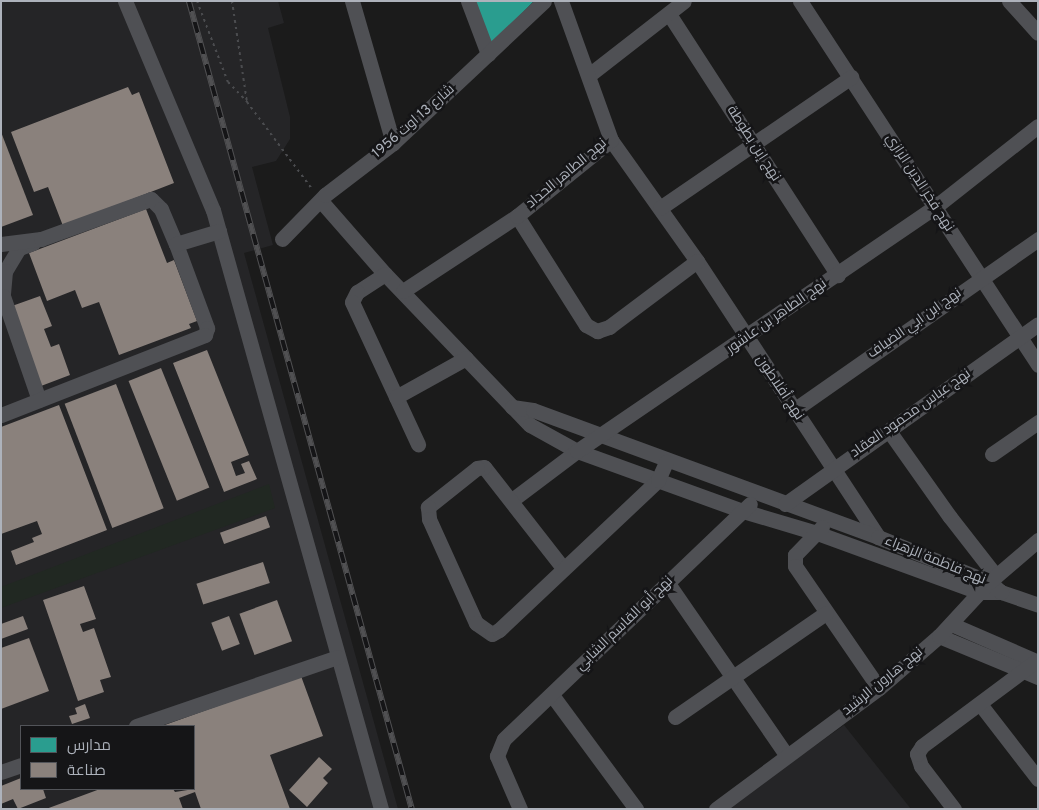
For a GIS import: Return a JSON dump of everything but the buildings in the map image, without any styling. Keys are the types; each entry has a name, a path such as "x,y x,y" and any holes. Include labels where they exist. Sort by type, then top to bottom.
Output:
{"street":[{"path":"125,1 209,198 381,809"},
{"path":"352,1 393,143"},
{"path":"468,1 488,54"},
{"name":"شارع 13 اوت 1956","path":"282,239 325,195 393,143 544,1"},
{"name":"نهج الطاهر الحداد","path":"403,291 517,216 611,140 561,1"},
{"path":"589,75 684,1"},
{"name":"نهج فخر الدين الرازي","path":"800,1 1038,365"},
{"path":"1009,1 1038,33"},
{"name":"نهج إبن بطوطة","path":"669,14 838,274"},
{"path":"660,208 851,78"},
{"name":"نهج الطاهر بن عاشور","path":"512,500 577,451 746,339 935,207 1038,126"},
{"name":"نهج أفلاطون","path":"611,140 697,261 746,339 878,538"},
{"path":"1,415 205,335 206,322 176,244 161,209 151,199 19,248 5,271 3,296 38,400"},
{"name":"نهج فاطمة الزهراء","path":"321,201 385,274 525,422 577,451 643,482 658,480 743,511 988,583"},
{"path":"517,216 586,325 597,332 609,327 697,261"},
{"path":"176,244 219,231"},
{"path":"1,244 42,239"},
{"name":"نهج ابن ابي الضياف","path":"794,410 1038,239"},
{"path":"385,274 357,292 352,302 418,444"},
{"name":"نهج عباس محمود العقاد","path":"785,504 1038,324"},
{"path":"396,397 466,358"},
{"name":"نهج فاطمة الزهراء","path":"512,407 533,410 666,462 878,538 988,583 1000,592 1038,605"},
{"path":"992,454 1038,422"},
{"path":"889,431 950,517 988,583"},
{"path":"564,568 484,467 477,468 431,503 427,510 476,623 486,633 499,630 564,568 643,482 650,456"},
{"path":"658,480 666,462"},
{"name":"نهج أبو القاسم الشابي","path":"520,809 498,756 504,739 759,496"},
{"path":"828,521 795,555 795,566 879,688"},
{"name":"نهج هارون الرشيد","path":"716,809 879,688 939,636 988,583 1038,540"},
{"path":"667,582 787,756"},
{"path":"674,717 731,676 826,613"},
{"path":"951,624 1037,661 1031,674 980,704 922,746 917,760 954,809"},
{"path":"939,636 1031,674"},
{"path":"139,725 338,658"},
{"path":"552,695 636,809"},
{"path":"980,704 1035,768"},
{"path":"1,772 20,766"}],"path":[{"path":"198,1 228,82 247,102 321,201"},
{"path":"232,1 247,102"}],"shaded area":[{"path":"1,1 278,1 284,23 268,28 290,117 290,139 276,161 252,167 273,245 244,253 398,809 1,809"},
{"path":"269,484 275,508 1,608 1,587"},
{"path":"844,725 911,809 726,809"}],"railway":[{"path":"189,1 412,809"}]}
